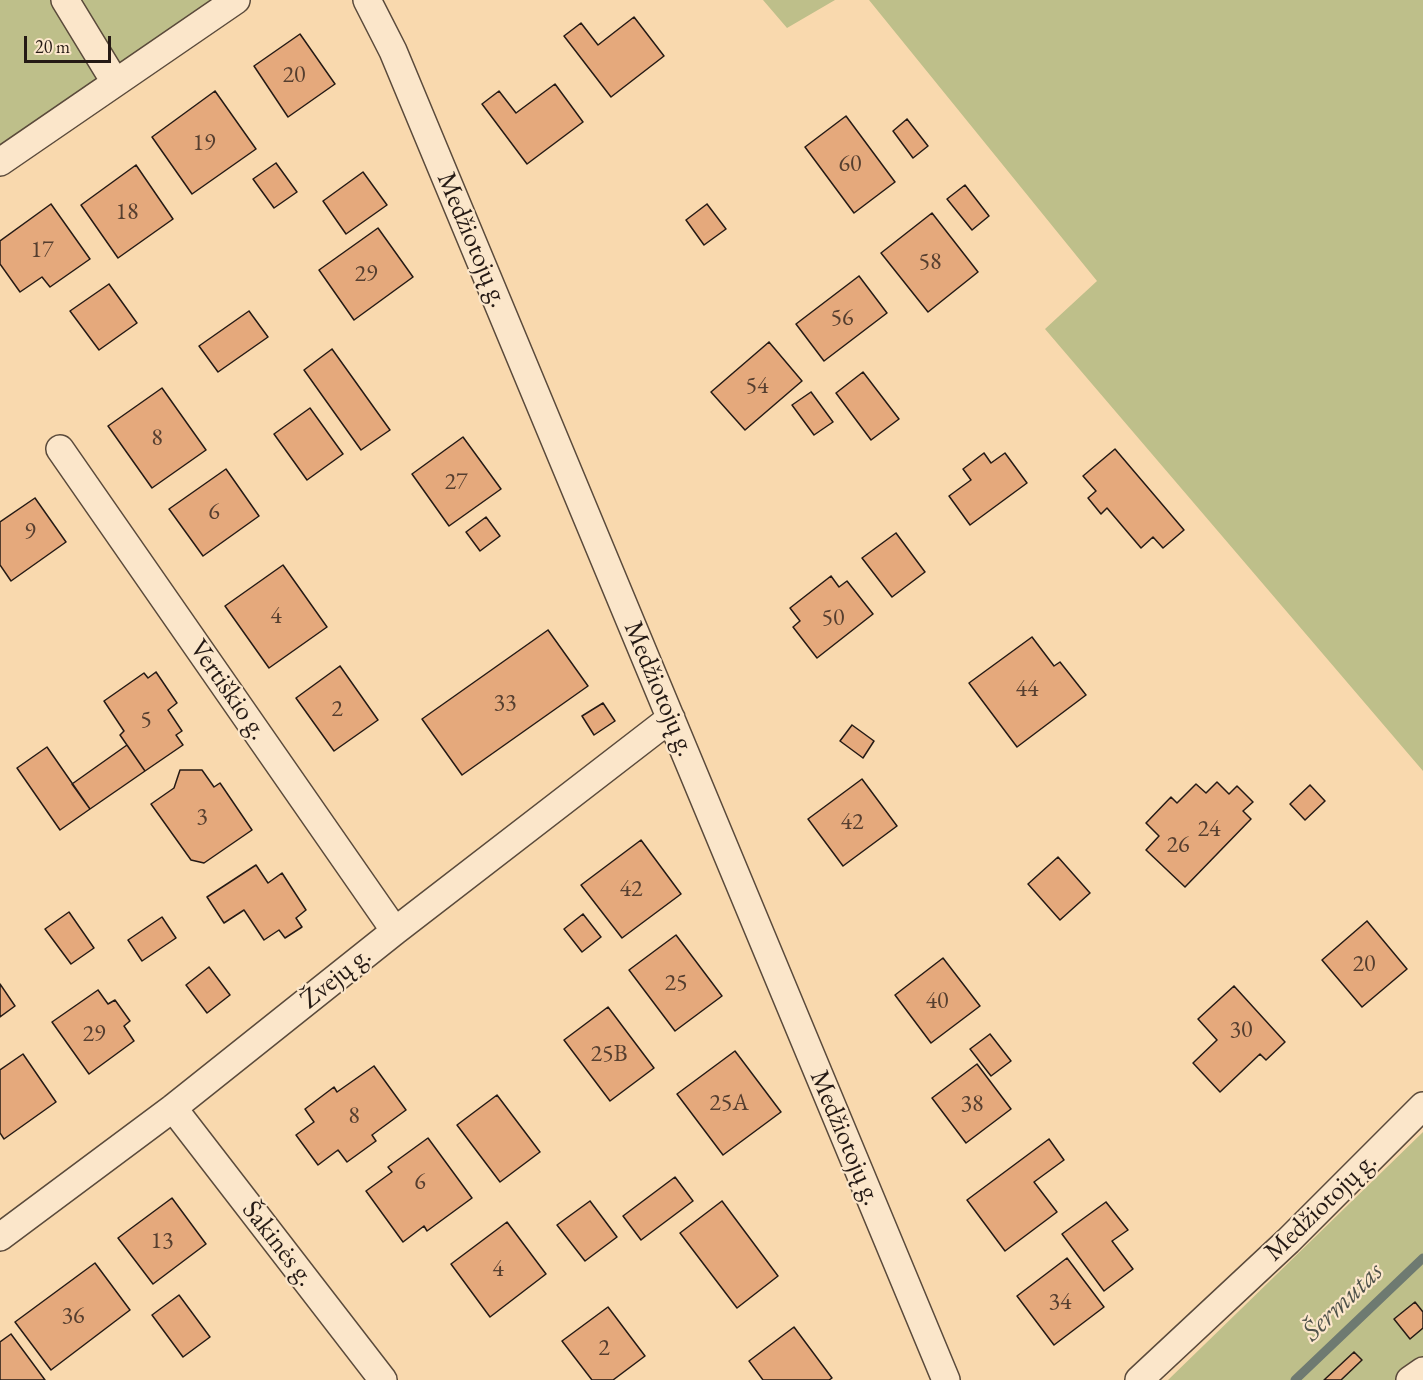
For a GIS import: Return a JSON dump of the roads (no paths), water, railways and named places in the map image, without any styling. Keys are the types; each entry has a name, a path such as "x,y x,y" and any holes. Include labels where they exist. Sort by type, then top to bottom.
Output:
{"street":[{"path":"65,0 115,82"},
{"path":"0,162 236,0"},
{"name":"Medžiotojų g.","path":"367,0 393,51 946,1380"},
{"name":"Vertiškio g.","path":"60,449 395,931"},
{"name":"Žvejų g.","path":"0,1237 174,1108 395,931 671,718"},
{"name":"Medžiotojų g.","path":"1139,1380 1288,1241 1423,1107"},
{"name":"Šakinės g.","path":"174,1108 383,1380"},
{"path":"1410,1380 1423,1371"}],"waterway":[{"name":"Šermutas","path":"1295,1380 1423,1258"}]}
